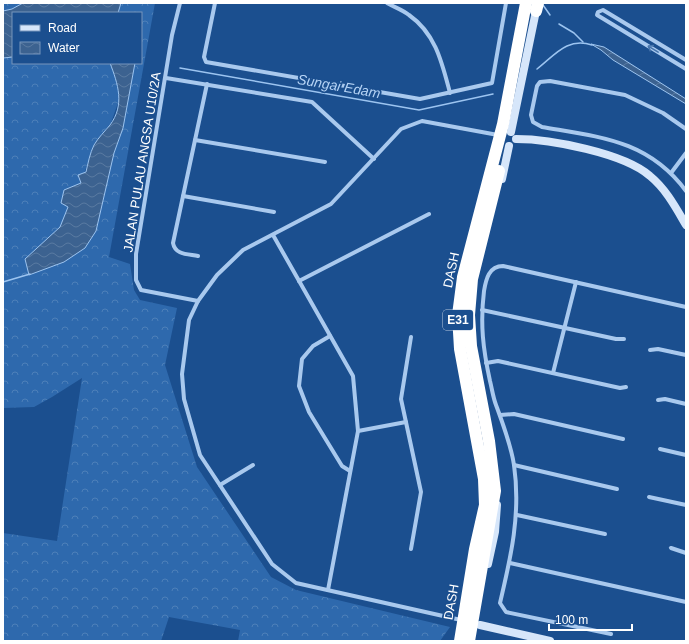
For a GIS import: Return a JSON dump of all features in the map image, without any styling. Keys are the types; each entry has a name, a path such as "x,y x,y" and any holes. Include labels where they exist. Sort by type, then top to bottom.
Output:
{"highway":[{"name":"DASH","path":"471,638 495,491 491,454 471,346 468,314 472,279 508,135 531,5"},
{"name":"DASH","path":"460,641 475,548 485,505 484,480 460,349 458,315 463,277 503,124 531,5"}],"street":[{"name":"JALAN PULAU ANGSA U10/2A","path":"180,3 172,35 136,254 136,280 141,290 198,301"},
{"path":"216,3 204,57 207,62 420,99 492,83 506,3"},
{"path":"387,3 410,15 427,33 439,52 450,93"},
{"path":"531,5 507,138 500,187 477,269 472,302 475,348 498,476 495,532 477,614 480,619 480,625 471,638 463,624 296,583 272,564 200,456 184,399 182,374 189,320 198,301 217,275 243,250 273,236 331,204 401,129 422,121 507,138 532,139 622,158 650,175 663,189 686,225"},
{"path":"460,641 464,615 468,612 487,526 488,503 486,478 463,353 460,315 463,291 477,230 507,138 531,5"},
{"path":"686,60 604,10 598,12 598,15 602,18 686,70"},
{"path":"166,78 312,102 374,158"},
{"path":"686,129 646,104 617,94 545,81 537,86 533,99 531,118 538,125 613,139 643,153 671,173 686,191"},
{"path":"198,256 177,252 174,249 173,243 207,84"},
{"path":"195,140 326,162"},
{"path":"671,173 686,153"},
{"path":"183,196 274,212"},
{"path":"299,280 430,214"},
{"path":"273,236 353,376 358,431 328,590"},
{"path":"611,634 506,612 500,603 510,563 517,515 514,465 496,405 481,336 482,310 486,284 490,271 496,266 503,266 686,307"},
{"path":"552,373 576,282"},
{"path":"482,310 616,339 624,338"},
{"path":"330,336 313,346 302,358 299,386 309,412 342,466 350,471"},
{"path":"411,549 421,492 401,399 412,337"},
{"path":"650,350 658,349 686,355"},
{"path":"486,362 498,361 620,388 626,387"},
{"path":"658,400 665,399 686,404"},
{"path":"500,415 514,414 623,439"},
{"path":"358,431 406,422"},
{"path":"660,449 686,455"},
{"path":"220,485 253,465"},
{"path":"514,465 617,489"},
{"path":"649,497 686,505"},
{"path":"517,515 605,534"},
{"path":"671,548 686,554"},
{"path":"510,563 686,602"},
{"path":"468,612 477,614"},
{"path":"480,625 550,641"}],"green space":[{"path":"3,3 23,3 12,9 3,11"},
{"path":"121,3 155,3 109,257 130,264 134,290 140,300 177,308 165,365 197,467 271,577 296,590 450,627 440,641 238,641 240,630 169,617 161,641 3,641 3,533 57,541 82,378 34,407 3,408 3,58 12,57 12,64 110,64 117,80 120,97 111,123 94,144 81,183 60,227 25,259 29,275 114,153 123,128 133,69 135,64 142,64 142,12 118,12"}],"water":[{"path":"23,3 121,3 118,12 12,12 12,57 3,58 3,11 12,9"},
{"path":"591,44 604,47 686,99 686,104 613,60"},
{"path":"110,64 135,64 123,128 114,153 96,231 85,248 64,262 29,275 25,259 60,227 68,207 61,203 64,190 81,183 78,175 86,172 94,145 115,117 119,102 119,94"}],"waterway":[{"path":"543,5 550,15"},
{"path":"559,24 574,33 583,42"},
{"name":"Sungai Edam","path":"537,69 568,45 575,43 592,45"},
{"name":"Sungai Edam","path":"180,68 419,110 493,94"},
{"path":"3,282 30,274"}]}
